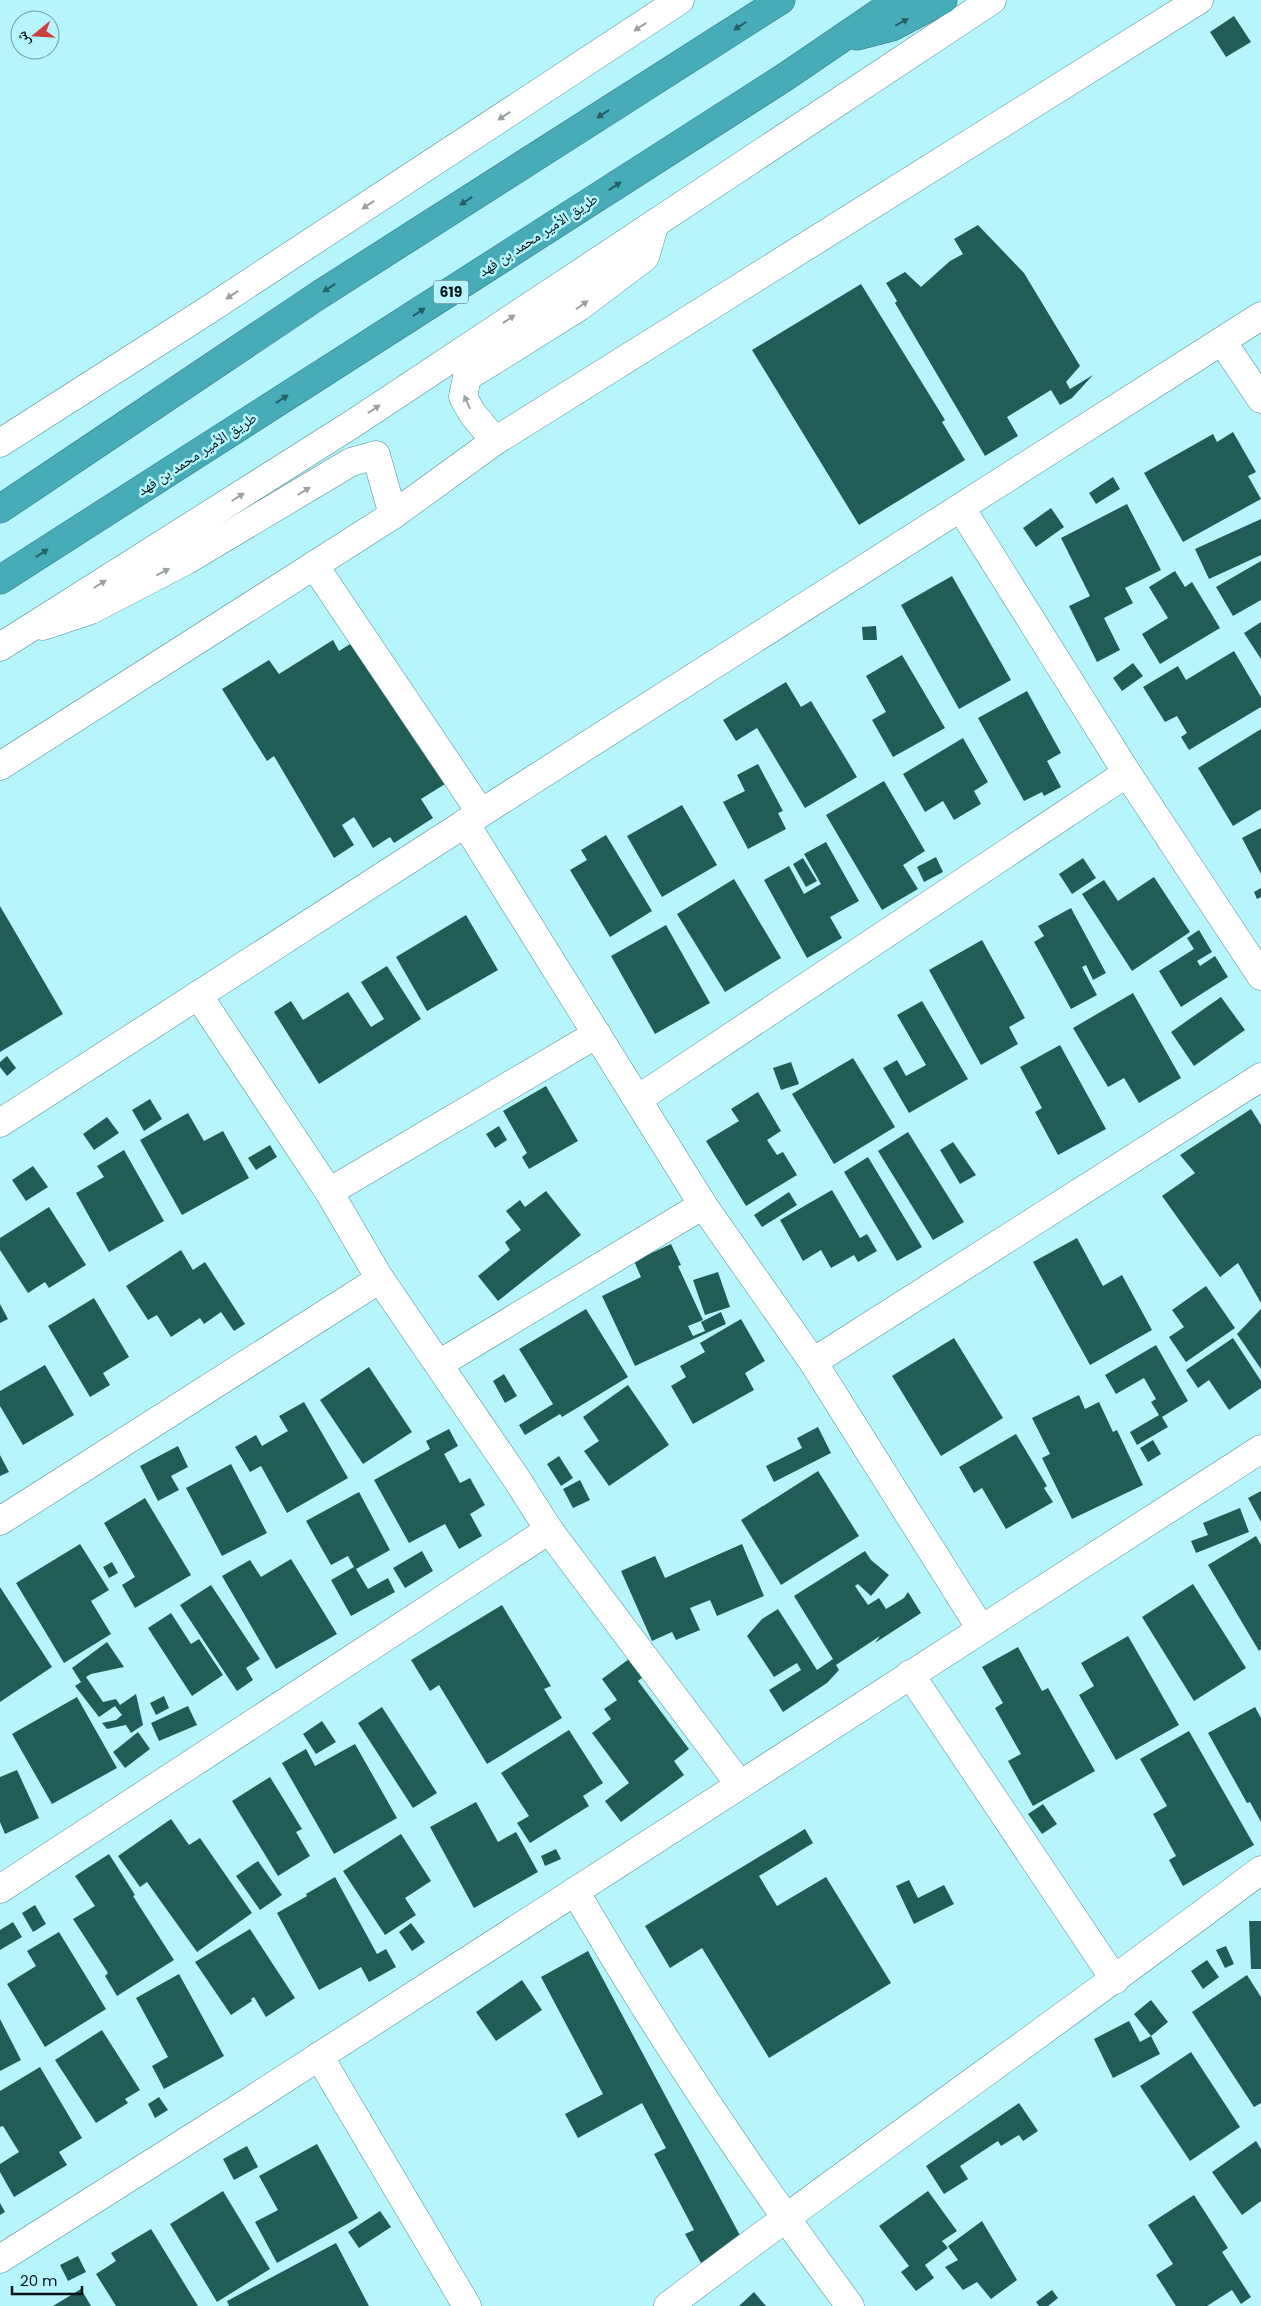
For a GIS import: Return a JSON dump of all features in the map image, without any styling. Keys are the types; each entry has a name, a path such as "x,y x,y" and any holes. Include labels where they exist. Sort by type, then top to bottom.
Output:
{"highway":[{"path":"0,509 319,294 782,0"},
{"name":"طريق الأمير محمد بن فهد","path":"1,579 760,93 898,0"},
{"path":"838,40 892,27 942,0"}],"street":[{"path":"0,443 205,312 680,0"},
{"path":"0,648 354,423 992,0"},
{"path":"0,766 393,515 495,441 1199,0"},
{"path":"495,441 472,413 463,397 467,377 579,307 646,256 654,223"},
{"path":"0,1123 473,818 1261,316"},
{"path":"1222,341 1261,399"},
{"path":"22,633 91,610 187,560 351,462 376,455 393,515"},
{"path":"961,508 1127,773 1256,960"},
{"path":"314,565 473,818 597,1034 703,1205 813,1362 981,1629"},
{"path":"638,1099 1127,773"},
{"path":"198,995 329,1192 380,1279 549,1530 740,1785"},
{"path":"329,1192 597,1034"},
{"path":"813,1362 1261,1077"},
{"path":"439,1364 703,1205"},
{"path":"0,1521 380,1279"},
{"path":"0,2259 319,2056 1261,1449"},
{"path":"0,1889 549,1530"},
{"path":"910,1674 1115,1980"},
{"path":"668,2306 785,2218 1115,1980 1261,1870"},
{"path":"575,1891 626,1978 785,2218 850,2306"},
{"path":"319,2056 468,2306"}],"building":[{"path":"1234,16 1251,42 1226,57 1210,32"},
{"path":"978,225 1024,273 1080,366 1066,382 1070,389 1093,375 1072,398 1060,405 1051,390 1007,417 1018,436 985,456 895,303 897,301 886,283 905,272 921,287 950,261 963,254 954,239"},
{"path":"861,284 945,420 942,422 965,460 859,525 752,350"},
{"path":"1233,432 1256,472 1248,476 1261,499 1183,542 1144,473 1213,434 1217,442"},
{"path":"1113,477 1120,489 1096,504 1089,493"},
{"path":"1127,504 1161,570 1125,588 1133,603 1104,618 1120,650 1097,662 1069,606 1090,596 1061,538"},
{"path":"1051,508 1064,527 1036,547 1023,528"},
{"path":"1261,519 1261,555 1209,579 1195,549"},
{"path":"1261,561 1261,600 1233,616 1216,587"},
{"path":"1175,571 1185,587 1192,582 1220,628 1160,664 1142,634 1168,618 1149,587"},
{"path":"952,576 1011,680 959,709 901,605"},
{"path":"1261,622 1261,659 1244,633"},
{"path":"876,626 877,640 863,640 862,627"},
{"path":"360,638 450,781 421,799 433,818 394,843 390,837 373,848 354,817 342,825 354,845 334,858 274,756 267,761 222,689 269,660 279,674 333,640 339,651"},
{"path":"1234,651 1261,697 1261,707 1189,750 1181,737 1187,733 1177,716 1165,722 1143,687 1178,666 1186,680"},
{"path":"902,655 945,728 893,757 872,720 886,712 866,676"},
{"path":"1133,663 1143,676 1122,691 1113,678"},
{"path":"786,682 801,707 811,701 857,777 805,808 757,728 736,741 723,720"},
{"path":"1027,691 1061,753 1047,761 1061,787 1044,796 1042,792 1024,801 978,718"},
{"path":"1261,729 1261,809 1233,826 1198,768"},
{"path":"963,738 988,782 974,791 981,804 954,820 943,801 925,812 903,774"},
{"path":"758,764 783,811 778,813 786,829 748,849 723,802 745,791 737,775"},
{"path":"884,781 925,851 903,865 918,889 882,910 826,815"},
{"path":"682,805 717,865 662,897 627,836"},
{"path":"1261,828 1261,874 1242,838"},
{"path":"606,835 652,911 610,937 570,870 587,860 581,850"},
{"path":"826,842 859,901 830,917 842,938 807,958 764,880 789,866 804,894 821,884 804,854"},
{"path":"936,857 943,872 924,882 917,867"},
{"path":"803,858 817,881 806,887 793,864"},
{"path":"1083,858 1096,878 1072,894 1059,874"},
{"path":"1154,877 1190,932 1132,971 1082,894 1104,880 1118,901"},
{"path":"734,879 781,958 725,992 677,914"},
{"path":"1261,888 1261,897 1257,899 1254,892"},
{"path":"0,906 63,1014 0,1052"},
{"path":"1071,908 1106,973 1093,980 1086,965 1082,967 1097,995 1071,1009 1034,942 1044,936 1038,926"},
{"path":"466,915 498,970 427,1011 396,957"},
{"path":"666,925 710,1003 655,1034 611,956"},
{"path":"1199,930 1212,952 1197,961 1200,966 1215,956 1228,977 1181,1007 1159,971 1194,949 1187,938"},
{"path":"982,940 1025,1018 1009,1027 1018,1044 981,1065 929,970"},
{"path":"387,966 421,1019 319,1084 274,1012 291,1001 303,1020 348,992 371,1027 384,1019 361,982"},
{"path":"1133,993 1181,1078 1139,1103 1124,1078 1108,1087 1073,1028"},
{"path":"1221,997 1245,1030 1194,1066 1171,1032"},
{"path":"922,1001 968,1079 909,1113 883,1068 897,1060 906,1076 926,1065 897,1015"},
{"path":"1060,1045 1106,1129 1058,1155 1035,1112 1042,1108 1020,1067"},
{"path":"7,1056 16,1068 7,1076 0,1067 0,1062"},
{"path":"853,1058 895,1127 834,1164 792,1094"},
{"path":"791,1062 799,1084 781,1090 773,1068"},
{"path":"546,1086 578,1141 529,1169 522,1157 527,1153 503,1111"},
{"path":"758,1092 781,1131 767,1140 777,1155 783,1152 797,1175 746,1206 706,1141 739,1121 731,1109"},
{"path":"150,1099 162,1119 144,1131 132,1110"},
{"path":"1251,1109 1261,1125 1261,1303 1238,1263 1220,1277 1162,1196 1195,1173 1180,1155"},
{"path":"188,1113 204,1141 223,1131 249,1178 182,1215 140,1140"},
{"path":"107,1117 119,1133 94,1150 83,1134"},
{"path":"499,1126 507,1140 495,1148 486,1134"},
{"path":"908,1132 964,1222 933,1240 878,1151"},
{"path":"953,1142 976,1175 960,1184 940,1150"},
{"path":"270,1145 277,1157 256,1170 248,1158"},
{"path":"124,1150 164,1221 109,1252 76,1193 104,1177 97,1166"},
{"path":"868,1157 922,1247 897,1261 844,1172"},
{"path":"33,1166 48,1187 26,1201 12,1180"},
{"path":"832,1190 860,1238 867,1234 877,1251 858,1262 854,1255 831,1268 821,1250 803,1261 780,1220"},
{"path":"546,1191 581,1235 498,1301 478,1276 510,1250 505,1242 521,1230 506,1211 520,1200 525,1207"},
{"path":"789,1192 797,1205 762,1227 754,1215"},
{"path":"49,1207 86,1265 49,1288 45,1282 28,1293 0,1250 0,1238"},
{"path":"1077,1238 1103,1286 1122,1275 1152,1330 1090,1365 1033,1262"},
{"path":"671,1244 681,1265 678,1266 703,1320 688,1326 693,1336 705,1331 701,1322 721,1312 726,1324 635,1366 602,1296 641,1277 634,1261"},
{"path":"181,1250 193,1270 205,1262 245,1324 234,1331 221,1312 204,1324 200,1318 171,1337 157,1315 148,1320 126,1286"},
{"path":"718,1272 730,1307 705,1315 693,1280"},
{"path":"1206,1286 1235,1328 1186,1362 1169,1337 1184,1327 1172,1310"},
{"path":"94,1298 129,1357 103,1373 110,1385 90,1397 48,1326"},
{"path":"0,1304 8,1319 0,1323"},
{"path":"586,1309 628,1377 562,1417 560,1414 525,1435 519,1425 553,1404 519,1349"},
{"path":"1261,1309 1261,1369 1237,1334"},
{"path":"741,1319 765,1361 745,1373 754,1390 693,1424 671,1386 686,1377 680,1366 705,1352 700,1343"},
{"path":"954,1338 1003,1418 941,1456 892,1376"},
{"path":"1233,1338 1261,1381 1261,1388 1229,1410 1209,1380 1198,1388 1186,1370"},
{"path":"1156,1345 1188,1401 1162,1417 1168,1427 1137,1445 1130,1432 1159,1415 1151,1402 1156,1399 1144,1378 1116,1394 1105,1375"},
{"path":"45,1365 74,1415 23,1445 0,1406 0,1391"},
{"path":"369,1367 412,1432 363,1464 320,1400"},
{"path":"504,1374 517,1396 505,1403 493,1381"},
{"path":"628,1385 669,1445 609,1486 584,1451 599,1441 583,1417"},
{"path":"1079,1395 1085,1409 1099,1402 1113,1432 1117,1430 1143,1485 1072,1519 1042,1458 1050,1454 1032,1418"},
{"path":"304,1402 348,1478 287,1513 261,1466 250,1472 235,1447 256,1435 262,1446 288,1431 279,1416"},
{"path":"818,1427 831,1453 774,1482 766,1466 802,1448 797,1438"},
{"path":"449,1429 458,1446 444,1454 460,1483 470,1478 485,1505 470,1514 482,1536 459,1549 445,1524 409,1543 374,1480 430,1449 426,1441"},
{"path":"1016,1434 1047,1486 1044,1488 1053,1502 1006,1529 982,1488 974,1493 959,1467"},
{"path":"1153,1440 1161,1454 1148,1462 1140,1448"},
{"path":"178,1446 188,1467 171,1476 179,1490 158,1501 140,1466"},
{"path":"0,1455 9,1472 0,1476"},
{"path":"559,1456 573,1478 561,1486 547,1464"},
{"path":"231,1464 267,1533 222,1556 186,1488"},
{"path":"818,1471 859,1536 781,1585 741,1520"},
{"path":"580,1480 590,1500 573,1508 563,1489"},
{"path":"1261,1491 1261,1522 1248,1498"},
{"path":"359,1492 390,1550 356,1569 368,1589 388,1578 395,1592 351,1616 331,1580 354,1567 348,1556 331,1565 306,1521"},
{"path":"145,1498 191,1575 135,1608 122,1585 135,1577 104,1523"},
{"path":"1240,1508 1249,1532 1196,1553 1191,1541 1208,1535 1203,1523"},
{"path":"1256,1536 1261,1545 1261,1649 1259,1651 1208,1565"},
{"path":"80,1544 109,1590 91,1601 111,1634 64,1663 16,1583"},
{"path":"742,1544 764,1596 717,1616 710,1600 690,1608 700,1630 676,1640 672,1632 652,1641 621,1571 655,1556 665,1578"},
{"path":"422,1551 433,1571 405,1588 393,1568"},
{"path":"865,1551 871,1560 889,1575 871,1596 858,1584 855,1586 868,1605 879,1598 886,1609 904,1598 908,1592 921,1613 875,1643 880,1636 836,1665 839,1670 827,1683 783,1712 769,1690 801,1670 797,1663 774,1677 747,1636 762,1619 778,1609 817,1670 833,1659 794,1596"},
{"path":"291,1559 337,1634 276,1669 222,1576 250,1560 261,1577"},
{"path":"112,1562 118,1573 109,1578 103,1567"},
{"path":"1193,1584 1246,1668 1194,1701 1142,1617"},
{"path":"211,1585 260,1659 246,1668 253,1680 237,1691 180,1605"},
{"path":"0,1587 52,1667 0,1702"},
{"path":"502,1605 551,1686 544,1689 562,1718 487,1764 439,1685 430,1691 411,1660"},
{"path":"171,1613 191,1644 199,1639 223,1675 192,1696 148,1628"},
{"path":"1128,1636 1179,1725 1116,1760 1079,1695 1094,1686 1081,1663"},
{"path":"107,1642 124,1667 91,1674 86,1677 103,1702 116,1699 120,1705 136,1694 143,1725 131,1733 126,1725 107,1729 102,1723 116,1720 122,1715 115,1706 99,1717 75,1686 81,1682 72,1668"},
{"path":"1018,1647 1042,1691 1048,1688 1095,1771 1033,1806 1008,1761 1021,1754 995,1708 1003,1703 982,1667"},
{"path":"629,1659 643,1677 638,1681 689,1749 674,1761 684,1775 621,1822 605,1801 629,1783 592,1733 611,1719 604,1709 617,1700 602,1679"},
{"path":"164,1696 169,1708 156,1715 150,1703"},
{"path":"77,1697 117,1768 52,1804 12,1734"},
{"path":"188,1706 197,1725 159,1741 151,1723"},
{"path":"382,1707 437,1793 413,1808 358,1723"},
{"path":"1255,1707 1261,1718 1261,1822 1250,1802 1247,1803 1208,1733"},
{"path":"322,1721 336,1742 316,1754 303,1734"},
{"path":"569,1730 603,1783 583,1796 589,1806 530,1843 517,1823 529,1816 501,1773"},
{"path":"1189,1731 1254,1845 1183,1886 1169,1860 1176,1856 1153,1814 1167,1806 1140,1759"},
{"path":"138,1732 150,1749 125,1768 113,1752"},
{"path":"355,1744 397,1818 334,1854 282,1763 306,1749 315,1766"},
{"path":"17,1770 39,1818 5,1834 0,1822 0,1777"},
{"path":"270,1777 302,1829 296,1832 310,1856 278,1876 232,1801"},
{"path":"476,1802 498,1842 516,1832 538,1872 474,1908 430,1827"},
{"path":"1043,1804 1057,1824 1042,1834 1028,1814"},
{"path":"171,1819 189,1845 200,1838 252,1913 197,1952 147,1882 140,1887 118,1856"},
{"path":"805,1829 813,1843 759,1876 777,1906 826,1877 891,1983 769,2058 702,1948 670,1968 645,1926"},
{"path":"401,1834 431,1881 405,1898 416,1915 385,1935 343,1871"},
{"path":"556,1849 561,1859 545,1866 541,1856"},
{"path":"109,1854 174,1960 117,1996 105,1976 108,1973 73,1919 95,1906 75,1876"},
{"path":"258,1861 282,1895 260,1910 236,1876"},
{"path":"335,1877 377,1954 386,1949 396,1967 369,1982 361,1967 319,1990 277,1913"},
{"path":"909,1880 918,1898 944,1885 954,1904 914,1924 896,1886"},
{"path":"35,1905 46,1924 33,1932 22,1913"},
{"path":"1249,1921 1261,1921 1261,1969 1251,1969"},
{"path":"13,1922 22,1937 0,1950 0,1930"},
{"path":"411,1923 425,1942 412,1951 399,1932"},
{"path":"250,1929 295,1998 266,2017 254,1997 251,1999 252,2001 231,2015 195,1962"},
{"path":"59,1932 106,2009 45,2047 7,1984 36,1966 27,1951"},
{"path":"1226,1946 1234,1964 1225,1968 1216,1950"},
{"path":"588,1951 743,2241 701,2263 685,2234 694,2230 654,2154 666,2148 642,2103 578,2138 565,2114 603,2094 541,1977"},
{"path":"1207,1960 1219,1977 1203,1989 1191,1971"},
{"path":"179,1974 224,2056 164,2089 152,2066 168,2057 136,1998"},
{"path":"1247,1975 1261,1997 1261,2103 1254,2107 1192,2012"},
{"path":"522,1980 542,2010 496,2041 476,2012"},
{"path":"1151,2000 1168,2022 1151,2036 1134,2014"},
{"path":"0,2019 21,2060 0,2071"},
{"path":"1129,2021 1140,2042 1151,2036 1160,2054 1113,2078 1094,2039"},
{"path":"102,2030 140,2090 125,2099 128,2103 96,2123 55,2060"},
{"path":"1191,2052 1240,2127 1190,2161 1140,2086"},
{"path":"40,2067 82,2138 59,2152 67,2165 14,2197 0,2172 0,2164 19,2152 3,2126 0,2127 0,2091"},
{"path":"159,2097 168,2110 155,2118 148,2104"},
{"path":"1019,2103 1038,2131 1023,2141 1019,2135 1001,2146 998,2141 960,2166 968,2179 944,2194 926,2166"},
{"path":"1256,2141 1261,2149 1261,2201 1242,2215 1212,2172"},
{"path":"317,2144 358,2218 277,2263 255,2222 278,2210 259,2176"},
{"path":"247,2146 258,2167 234,2180 223,2159"},
{"path":"223,2191 270,2269 217,2302 170,2224"},
{"path":"928,2191 957,2231 942,2241 948,2248 925,2265 934,2278 916,2291 901,2272 909,2266 879,2226"},
{"path":"1194,2195 1228,2248 1222,2252 1251,2297 1241,2304 1232,2290 1207,2306 1176,2306 1156,2275 1173,2264 1148,2225"},
{"path":"0,2203 5,2212 0,2215"},
{"path":"380,2211 391,2227 359,2248 348,2232"},
{"path":"982,2221 1017,2280 991,2299 977,2282 963,2290 945,2267 958,2260 948,2246"},
{"path":"151,2229 198,2306 116,2306 96,2274 116,2261 111,2253"},
{"path":"336,2243 369,2306 229,2306 227,2301"},
{"path":"78,2256 86,2272 68,2281 60,2265"},
{"path":"81,2289 91,2306 53,2306"},
{"path":"1052,2290 1058,2298 1048,2306 1039,2306 1036,2302"},
{"path":"754,2292 766,2306 739,2306"}]}
